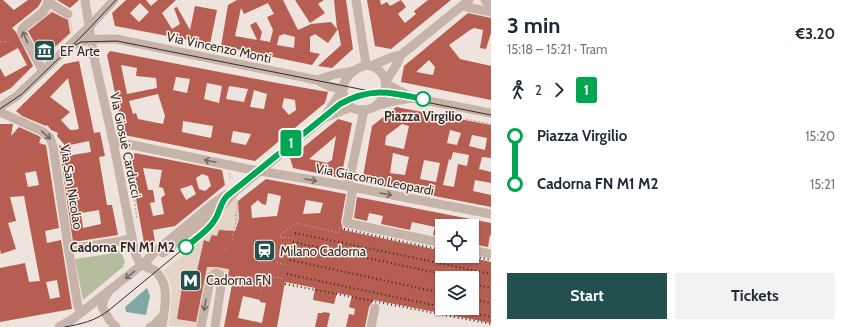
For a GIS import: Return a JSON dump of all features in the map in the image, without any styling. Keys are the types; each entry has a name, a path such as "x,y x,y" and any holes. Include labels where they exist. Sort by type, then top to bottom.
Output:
{"street":[{"path":"79,0 90,26"},
{"path":"85,0 90,26"},
{"path":"90,26 96,11 106,0"},
{"path":"0,107 17,96 90,26 114,0"},
{"path":"356,0 369,66"},
{"path":"485,0 491,8"},
{"path":"43,71 22,33 22,29 44,11 48,1 68,14"},
{"path":"351,107 346,101 343,89 344,83 354,71 401,55 465,3 491,12"},
{"name":"Via Giosuè Carducci","path":"90,26 94,57 113,141 132,238 136,254 142,265"},
{"name":"Via Vincenzo Monti","path":"66,49 76,43 92,40 116,39 317,80 328,86 343,89"},
{"path":"375,107 383,99 386,82 401,55"},
{"path":"369,66 380,71 386,82 413,98 491,114"},
{"name":"Via Vincenzo Monti","path":"317,80 336,74 354,71"},
{"path":"59,327 73,319 118,284 215,202 238,189 324,118 343,89"},
{"path":"324,118 351,107 364,110 394,101 413,98"},
{"path":"364,110 350,187 346,223 435,242"},
{"name":"Via San Nicolao","path":"0,111 42,131 50,138 53,146 68,249"},
{"name":"Via Giacomo Leopardi","path":"113,141 491,214"},
{"path":"78,307 68,249 116,242 132,238"},
{"path":"479,251 491,254"},
{"path":"142,265 156,272 165,288 166,300 162,327"},
{"path":"201,327 211,276 216,273 220,275 222,279 214,327"},
{"path":"116,327 110,321 102,307 104,299 118,284"},
{"path":"209,284 218,300"},
{"path":"371,327 375,308"},
{"path":"150,327 163,316"}],"path":[{"path":"0,42 9,40"},
{"path":"466,119 491,124"},
{"path":"229,173 231,178"},
{"path":"134,196 137,218"},
{"path":"232,240 237,219 236,200"},
{"path":"236,214 236,220"},
{"path":"280,235 296,223 339,233 339,231"},
{"path":"280,237 293,238"},
{"path":"278,250 290,252"},
{"path":"276,262 288,265"},
{"path":"273,276 284,279"},
{"path":"261,291 263,277"}],"green space":[{"path":"120,250 125,261 123,267 83,300 75,259 109,254 110,251"}],"shaded area":[{"path":"53,10 71,20 73,32 43,60 27,31","holes":["53,11 68,20 70,33 43,58 28,31"]},
{"path":"236,198 238,201 238,219 234,231 228,273 208,270 198,327 169,326 172,291 169,279 164,270 214,229 224,210"}],"water":[{"path":"147,288 150,296 146,315 126,312 125,307"}],"building":[{"path":"0,0 3,0 14,10 28,0 42,0 38,7 12,28 16,32 33,66 11,88 0,94 0,68 5,77 27,65 18,48 0,58"},
{"path":"57,0 79,0 70,8"},
{"path":"126,0 146,0 151,6 158,0 176,0 162,13 172,29 180,24 174,8 177,7 190,30 195,6 217,10 210,44 115,26 112,13","holes":["140,3 149,12 139,22 130,13"]},
{"path":"237,0 283,0 298,30 311,24 331,22 337,29 334,0 346,0 353,49 332,68 318,66 341,45 338,29 328,43 315,34 310,37 310,52 320,54 312,65 221,46 228,5","holes":["268,3 274,14 267,17 273,30 270,42 260,40 262,32 256,22 250,25 257,40 235,36 241,8 244,14","284,34 295,37 294,48 277,45 279,36"]},
{"path":"295,0 324,0 318,4 325,13 310,23"},
{"path":"367,0 380,0 381,5 387,2 390,6 401,0 406,7 398,14 405,23 416,14 414,11 428,0 451,0 391,49 375,46"},
{"path":"52,12 68,20 70,33 43,58 28,31"},
{"path":"468,13 491,18 491,33 486,49 480,48 483,30 474,28 449,45 460,59 491,66 491,100 401,82 404,66","holes":["429,60 435,67 433,75 416,72"]},
{"path":"110,51 328,92 325,103 255,161 124,135 107,55","holes":["121,65 137,68 136,76 156,78 157,88 127,94","176,77 190,79 187,93 173,90","207,83 222,86 219,103 204,99","229,86 248,89 244,102 226,99","254,90 267,94 264,109 250,107","158,94 165,116 163,124 138,119 136,113 133,114 129,101","284,98 295,100 296,110 289,115 282,107","183,121 213,126 211,138 182,132","233,131 251,134 246,145 231,142"]},
{"path":"79,61 94,133 100,132 105,156 99,157 107,205 112,205 118,235 73,242 59,145 69,150 57,136 58,133 51,130 47,125 46,126 22,116 16,111 64,64","holes":["68,78 79,129 73,130 70,130 61,120 70,112 50,97","89,141 91,152 72,155 70,145","99,210 101,224 83,228 81,213"]},
{"path":"396,107 491,125 491,158 482,157 479,169 491,172 491,183 475,180 473,191 491,195 491,207 362,182 372,126","holes":["402,124 409,126 404,149 385,145 386,136","450,130 461,133 457,145 447,143","472,135 487,138 485,150 469,146","453,152 469,155 467,166 458,164 454,187 443,185 449,159 451,160","393,153 409,157 405,175 390,173","424,160 440,163 436,182 420,179"]},
{"path":"338,119 352,123 341,178 293,168 290,158","holes":["336,136 332,160 327,163 309,159"]},
{"path":"0,124 13,124 11,136 19,127 39,136 41,138 39,143 46,145 59,228 45,231 47,243 61,240 72,309 0,322 0,268 25,263 29,282 40,281 24,196 10,197 16,221 8,223 16,249 1,254","holes":["36,171 39,185 28,187 25,173","57,280 60,297 50,299 46,282"]},
{"path":"135,153 222,170 225,185 175,226 153,230 155,242 144,243 129,159","holes":["143,168 162,170 159,187 163,188 165,195 161,198 164,214 153,216 150,203 155,202 153,190 148,190","202,174 208,176 211,186 205,191 199,189 196,178","192,185 196,194 186,200 180,189"]},
{"path":"266,179 346,194 341,222 343,230 435,250 435,263 479,263 479,259 491,262 491,323 450,315 479,315 479,271 435,271 435,312 374,300 369,307 365,327 346,327 349,314 354,315 355,309 349,307 352,296 337,293 334,304 313,300 315,288 285,282 277,327 224,327 233,279 228,278 229,269 216,267 207,267 196,322 177,319 184,275 190,276 192,270 197,271 204,240 209,242 212,235 217,236 219,230 235,231 239,219 238,201","holes":["268,193 281,196 277,216 252,218 251,206 258,200 262,204 266,205","306,200 323,203 320,213 303,214","243,296 266,303 262,323 238,318"]},
{"path":"357,197 470,219 435,219 435,227 412,222 410,230 381,224 383,216 369,213 367,221 354,218"},
{"path":"479,221 491,223 491,236 490,235 488,247 479,245"},
{"path":"318,313 330,313 327,327 315,327"}],"tram line":[{"path":"0,109 22,94 83,35 116,0"},
{"path":"63,53 81,42 117,41 491,115"},
{"name":"1","path":"186,247 212,225 222,202 227,196 340,104 357,96 374,92 394,93 423,99"},
{"path":"65,327 93,320 108,311 211,226 224,200 231,192 335,107 351,99 370,93"}],"railway":[{"path":"344,229 435,248"},
{"path":"295,233 491,274"},
{"path":"293,242 435,272"},
{"path":"479,257 491,260"},
{"path":"290,260 435,291"},
{"path":"287,274 435,306"},
{"path":"285,284 491,324"},
{"path":"479,285 491,288"},
{"path":"479,300 491,303"},
{"path":"479,314 491,317"}],"place":[{"name":"EF Arte","path":"45,51"},
{"name":"Piazza Virgilio","path":"423,99"},
{"name":"Cadorna FN M1 M2","path":"186,247"},
{"name":"Milano Cadorna","path":"264,251"},
{"name":"Cadorna FN","path":"191,280"}]}
